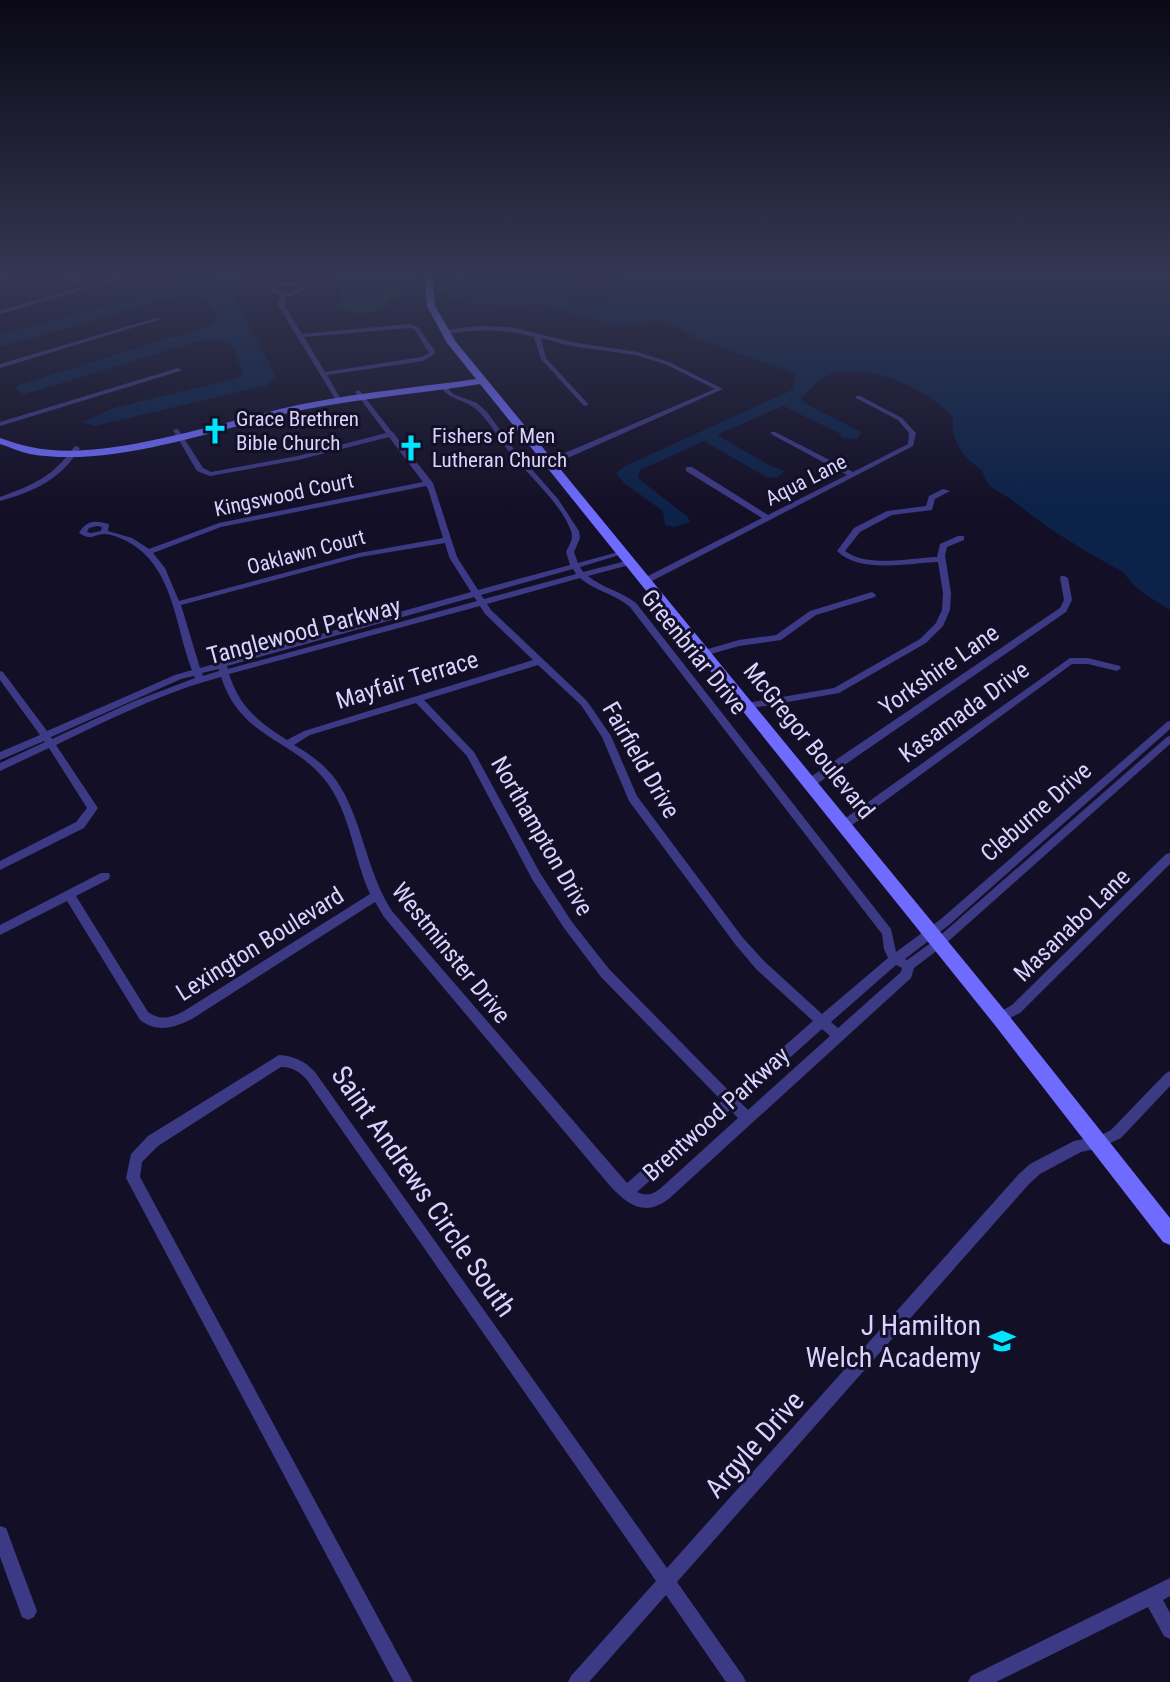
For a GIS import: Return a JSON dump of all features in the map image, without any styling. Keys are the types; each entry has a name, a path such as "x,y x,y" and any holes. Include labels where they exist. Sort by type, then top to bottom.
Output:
{"main road":[{"name":"McGregor Boulevard","path":"459,350 1100,1142 1170,1235"},
{"path":"360,395 444,387 480,377"},
{"path":"0,441 37,452 112,449 338,398 480,377"},
{"path":"0,431 32,444 75,450"}],"street":[{"path":"0,366 52,350"},
{"path":"308,350 338,398"},
{"path":"323,374 423,359 432,350"},
{"path":"542,350 543,358 586,405"},
{"path":"549,463 720,389 709,380 649,356 614,350"},
{"path":"0,424 178,370"},
{"path":"444,387 448,394 482,410 559,505 575,531 576,538 570,552 580,571"},
{"name":"Fairfield Drive","path":"360,395 429,483 437,498 447,540 478,599 584,703 606,736 637,805 739,941 838,1036"},
{"name":"Aqua Lane","path":"645,581 907,448 914,437 905,422 858,397"},
{"path":"177,433 200,470 210,474 298,458 391,434"},
{"path":"773,433 853,475"},
{"path":"0,499 53,477 75,450"},
{"path":"689,469 769,519"},
{"name":"Kingswood Court","path":"150,551 219,525 429,483"},
{"path":"942,559 870,563 845,556 842,547 850,536 895,511 929,508 932,498 946,491"},
{"path":"104,532 127,537 150,551 163,566 198,676"},
{"path":"747,706 836,691 923,641 940,624 946,610 943,546 961,538"},
{"name":"Oaklawn Court","path":"176,604 350,557 447,540"},
{"name":"Tanglewood Parkway","path":"0,756 134,705 198,676 626,558"},
{"name":"Greenbriar Drive","path":"580,571 593,586 622,597 633,605 887,932 888,950 893,959"},
{"name":"Yorkshire Lane","path":"810,783 1063,610 1068,600 1064,578"},
{"path":"704,653 739,643 778,638 813,613 872,595"},
{"name":"Mayfair Terrace","path":"288,744 307,733 540,661"},
{"name":"Kasamada Drive","path":"844,825 1070,661 1088,661 1117,668"},
{"name":"Westminster Drive","path":"223,669 242,710 326,775 340,795 363,868 376,896 627,1192"},
{"path":"0,674 48,739 90,800 93,809 80,825 0,866"},
{"name":"Northampton Drive","path":"417,698 471,754 536,876 568,925 630,1000 747,1118"},
{"name":"Cleburne Drive","path":"935,938 1095,789 1170,724"},
{"name":"Tanglewood Parkway","path":"0,766 48,739"},
{"name":"Cleburne Drive","path":"935,938 1170,739"},
{"path":"1095,789 1106,795"},
{"name":"Masanabo Lane","path":"1000,1018 1016,1009 1170,857"},
{"path":"0,930 105,876"},
{"name":"Lexington Boulevard","path":"69,895 144,1016 151,1023 164,1025 188,1015 376,896"},
{"name":"Brentwood Parkway","path":"935,938 908,966 906,974 654,1201 637,1201 627,1192 893,959 935,938"},
{"path":"893,959 908,966"},
{"name":"Saint Andrews Circle South","path":"404,1682 133,1178 134,1164 147,1146 279,1061 292,1061 303,1067 311,1076 666,1582"},
{"name":"Argyle Drive","path":"577,1682 1024,1180 1035,1169 1079,1146 1100,1142 1129,1124 1170,1077"},
{"path":"0,1534 28,1611"},
{"path":"666,1582 737,1682"},
{"path":"977,1682 1170,1587"},
{"path":"1151,1596 1170,1630"}],"water":[{"path":"129,350 168,350 22,395 15,386"},
{"path":"234,350 262,350 276,376 268,385 95,426 83,422 113,408 238,378 243,373"},
{"path":"730,350 1170,350 1170,610 1142,592 1122,572 1066,539 991,487 982,470 969,460 960,448 954,434 953,418 942,407 910,386 873,373 836,373 821,379 801,398 802,402 861,432 858,439 842,438 839,433 783,406 717,435 769,465 785,471 776,478 766,477 704,441 640,470 638,478 688,517 690,522 674,527 665,525 663,511 624,483 616,473 625,466 792,390 796,374"}],"place":[{"name":"Grace Brethren Bible Church","path":"215,431"},
{"name":"Fishers of Men Lutheran Church","path":"411,448"},
{"name":"J Hamilton Welch Academy","path":"1002,1341"}]}
